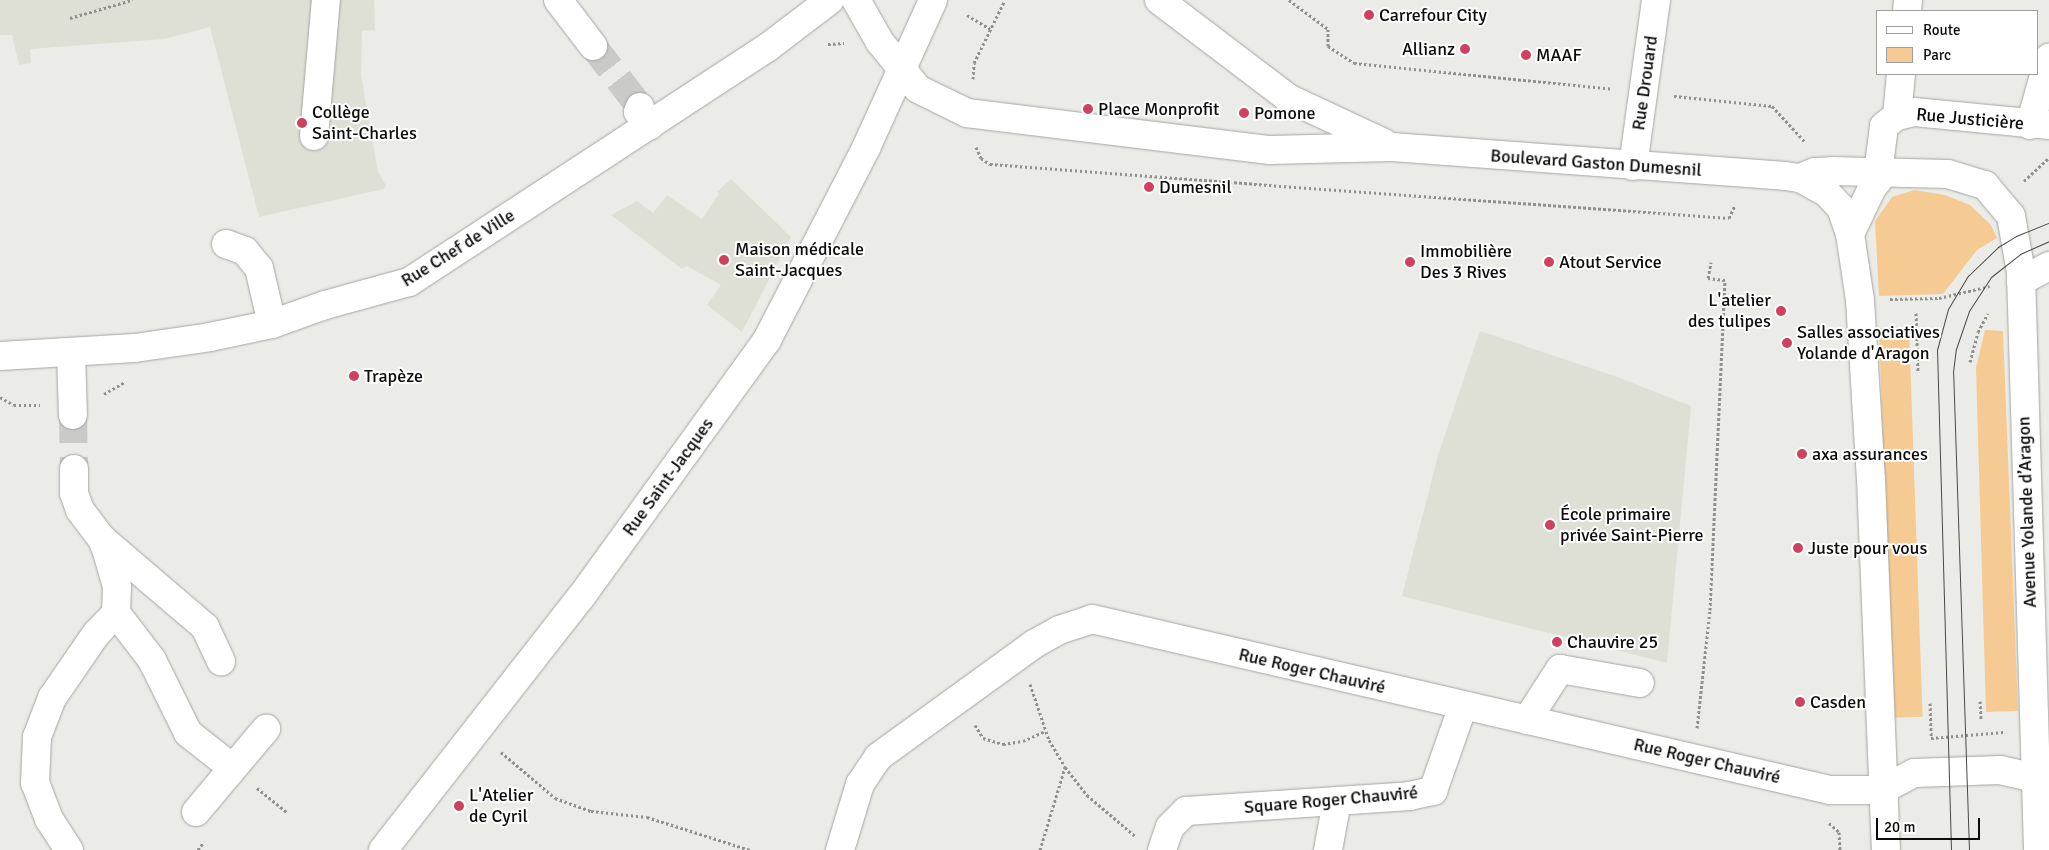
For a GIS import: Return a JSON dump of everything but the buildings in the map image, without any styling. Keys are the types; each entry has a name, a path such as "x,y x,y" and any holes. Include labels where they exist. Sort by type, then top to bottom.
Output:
{"street":[{"path":"314,136 326,0"},
{"path":"558,0 592,46"},
{"name":"Rue Chef de Ville","path":"0,356 71,353 210,337 272,324 325,305 409,282 644,117 767,48 830,0"},
{"path":"856,0 901,70 918,89 971,114 1270,150 1392,147"},
{"path":"901,70 933,0"},
{"path":"1159,0 1288,98 1392,147"},
{"name":"Rue Drouard","path":"1634,166 1656,0"},
{"path":"2039,125 2049,58"},
{"name":"Rue Saint-Jacques","path":"384,850 582,598 767,340 866,148 901,70"},
{"path":"1897,116 1901,75"},
{"name":"Rue Justicière","path":"1881,173 1884,126 1897,116 1914,112 2039,125"},
{"name":"Boulevard Gaston Dumesnil","path":"1392,147 1800,178 1827,193 1841,208 1850,234"},
{"name":"Boulevard Gaston Dumesnil","path":"1800,178 1815,172 1832,171 1948,174 1985,185"},
{"path":"1881,173 1850,234 1860,300 1871,479 1882,790 1886,850"},
{"name":"Avenue Yolande d’Aragon","path":"1985,185 2011,216 2033,272 2036,729 2042,778 2038,850"},
{"path":"226,244 245,251 259,268 272,324"},
{"path":"62,410 71,353"},
{"path":"74,469 74,493 80,510 102,539 205,627 221,660"},
{"path":"102,539 116,586 116,613 152,660 188,733 231,767"},
{"path":"69,850 49,820 34,783 37,737 52,698 96,634 116,613"},
{"name":"Rue Roger Chauviré","path":"840,850 860,784 878,758 1034,644 1059,630 1092,620 1830,790 1882,790"},
{"path":"1527,720 1560,669 1640,683"},
{"name":"Square Roger Chauviré","path":"1152,845 1186,811 1337,802 1409,796 1433,791 1463,706"},
{"path":"196,812 231,767 266,729"},
{"path":"1882,790 1914,773 2000,770 2042,778"},
{"path":"1328,850 1337,802"}],"path":[{"path":"70,18 132,0"},
{"path":"972,82 974,63 1005,0"},
{"path":"1289,0 1328,29 1328,46 1354,63 1772,106 1832,171"},
{"path":"967,16 990,29"},
{"path":"971,114 976,151 990,164 1729,218 1751,174"},
{"path":"1696,731 1710,610 1725,280 1708,278 1711,262"},
{"path":"1860,300 1939,298 1979,291 2033,272"},
{"path":"1916,313 1918,372"},
{"path":"1970,362 1978,332 1988,313"},
{"path":"102,395 135,379"},
{"path":"0,397 14,405 62,410"},
{"path":"1029,677 1046,731 1065,767 1106,814 1152,845"},
{"path":"1980,701 1981,719"},
{"path":"1930,703 1931,738 2036,729"},
{"path":"971,719 984,738 1003,744 1023,741 1046,731"},
{"path":"498,750 522,773 555,798 591,811 656,819 750,850"},
{"path":"1040,850 1065,767"}],"shaded area":[{"name":"Collège Saint-Charles","path":"0,0 374,0 375,30 362,31 361,75 378,172 386,185 384,189 259,217 210,27 164,39 30,49 31,63 19,65 12,35 0,35"},
{"name":"Maison médicale Saint-Jacques","path":"731,179 791,237 742,332 707,305 721,285 687,266 682,269 611,215 637,201 653,213 667,195 702,219 719,194 717,192"},
{"name":"École primaire privée Saint-Pierre","path":"1480,331 1615,376 1691,406 1667,663 1402,596 1438,455"}],"green space":[{"path":"1914,190 1945,195 1970,205 1991,225 1997,238 1977,250 1943,294 1879,296 1875,221 1892,197"},
{"path":"1909,327 1923,717 1893,718 1879,328"},
{"path":"1985,330 2003,331 2018,711 1986,712 1976,368"}],"tunnel":[{"path":"593,46 640,107"},
{"path":"73,415 74,469"}],"tram line":[{"path":"1951,850 1937,350 1948,309 1968,276 1998,247 2016,236 2049,223"},
{"path":"1969,850 1953,372 1956,349 1969,311 1991,277 2020,254 2049,241"}],"place":[{"name":"Carrefour City","path":"1369,15"},
{"name":"Allianz","path":"1465,49"},
{"name":"MAAF","path":"1526,55"},
{"name":"Place Monprofit","path":"1088,109"},
{"name":"Pomone","path":"1244,113"},
{"name":"Collège Saint-Charles","path":"302,123"},
{"name":"Dumesnil","path":"1149,187"},
{"name":"Maison médicale Saint-Jacques","path":"724,260"},
{"name":"Immobilière Des 3 Rives","path":"1410,262"},
{"name":"Atout Service","path":"1549,262"},
{"name":"L'atelier des tulipes","path":"1781,311"},
{"name":"Salles associatives Yolande d'Aragon","path":"1787,343"},
{"name":"Trapèze","path":"354,376"},
{"name":"axa assurances","path":"1802,454"},
{"name":"École primaire privée Saint-Pierre","path":"1550,525"},
{"name":"Juste pour vous","path":"1798,548"},
{"name":"Chauvire 25","path":"1557,642"},
{"name":"Casden","path":"1800,702"},
{"name":"L'Atelier de Cyril","path":"459,806"}]}
